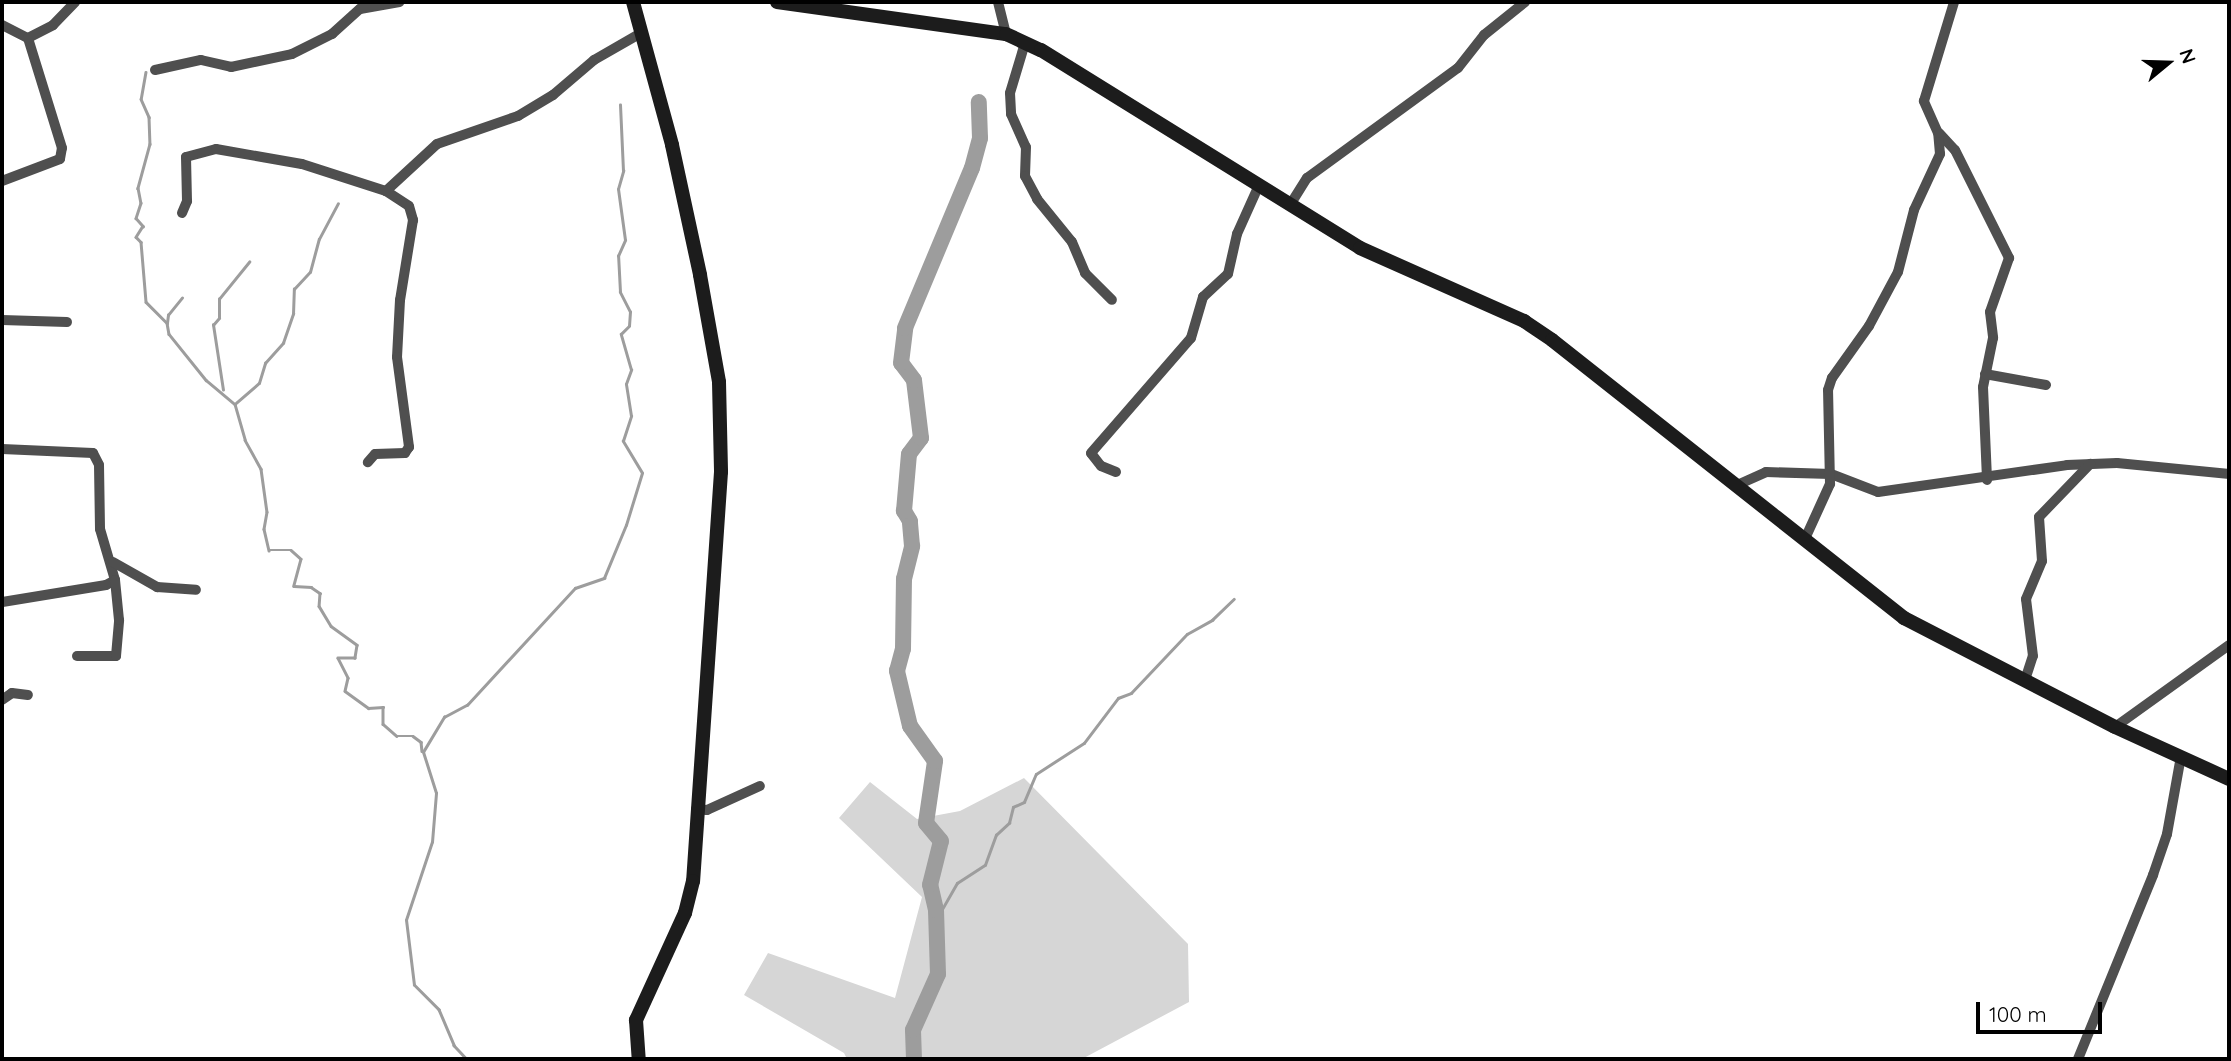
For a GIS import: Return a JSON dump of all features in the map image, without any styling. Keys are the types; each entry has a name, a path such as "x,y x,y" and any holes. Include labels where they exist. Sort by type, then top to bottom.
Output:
{"street":[{"path":"28,38 53,24 75,2"},
{"path":"155,70 201,60 231,67 292,54 313,46 360,9 373,4 399,2"},
{"path":"633,2 672,145 719,382 721,472 693,881 685,912 636,1020 639,1059"},
{"path":"777,2 1006,34 1025,43 1360,248 1524,321 1588,367 1734,486 1904,618 2115,727 2229,779"},
{"path":"998,2 1006,34"},
{"path":"1290,205 1307,178 1458,68 1484,35 1525,2"},
{"path":"1804,541 1827,494 1831,474 1828,390 1837,368 1869,326 1898,272 1914,209 1940,154 1938,133 1924,101 1954,2"},
{"path":"2,25 28,38 62,148 60,159 50,165 2,181"},
{"path":"386,191 437,144 518,116 553,95 594,60 641,33"},
{"path":"1025,43 1010,93 1011,114 1026,147 1025,176 1037,199 1072,242 1085,273 1112,300"},
{"path":"1938,133 1955,150 2008,258 1990,312 1994,327 1985,374 1987,480"},
{"path":"182,213 187,201 186,157 216,149 302,164 386,191 409,206 413,215 400,300 397,357 409,447 405,453 375,454 368,462"},
{"path":"1116,472 1101,466 1091,453 1191,338 1203,297 1228,274 1237,234 1259,185"},
{"path":"2,320 67,321"},
{"path":"1985,374 2046,385"},
{"path":"2,449 93,453 99,465 100,529 113,562 119,620 116,656 77,656"},
{"path":"1734,486 1766,472 1831,474 1878,492 1987,480 2090,464 2229,474"},
{"path":"2025,680 2033,656 2026,599 2042,566 2039,517 2090,464"},
{"path":"113,562 157,587 197,590"},
{"path":"2,602 106,585 115,580"},
{"path":"2115,727 2229,645"},
{"path":"2,700 12,693 28,695"},
{"path":"2078,1059 2134,930 2164,844 2181,756"},
{"path":"696,809 707,810 760,786"}],"shaded area":[{"path":"1024,778 1188,944 1189,1002 1082,1059 847,1059 844,1053 744,995 768,953 895,998 922,897 839,818 870,782 917,819 960,811"}],"waterway":[{"path":"146,72 141,99 149,117 150,144 138,188 141,203 136,218 143,226 136,237 141,242 146,302 167,323 169,334 206,380 235,404 245,440 261,469 267,512 264,529 269,550 291,550 301,559 294,586 311,587 320,593 319,606 331,626 357,645 355,658 338,658 348,678 345,691 368,708 383,707 383,724 397,736 413,736 421,742 422,751"},
{"path":"914,1059 913,1030 938,974 936,910 930,885 941,841 926,823 935,761 910,726 897,671 903,649 904,579 912,546 910,521 904,511 909,454 921,438 914,380 901,363 905,328 972,168 980,138 979,102"},
{"path":"466,1059 454,1046 439,1010 414,985 406,920 432,842 436,793 423,752 444,717 467,705 575,588 604,578 626,525 642,473 623,441 631,416 626,384 631,370 621,334 629,326 630,312 620,292 618,256 625,240 618,189 623,171 620,105"},
{"path":"236,403 259,383 265,363 283,343 293,314 294,289 310,272 319,239 338,204"},
{"path":"223,390 213,325 219,318 219,299 249,262"},
{"path":"167,323 168,315 182,298"},
{"path":"937,918 957,883 985,865 996,835 1009,823 1013,807 1024,802 1036,774 1084,743 1118,698 1131,693 1187,634 1212,620 1234,599"}]}
